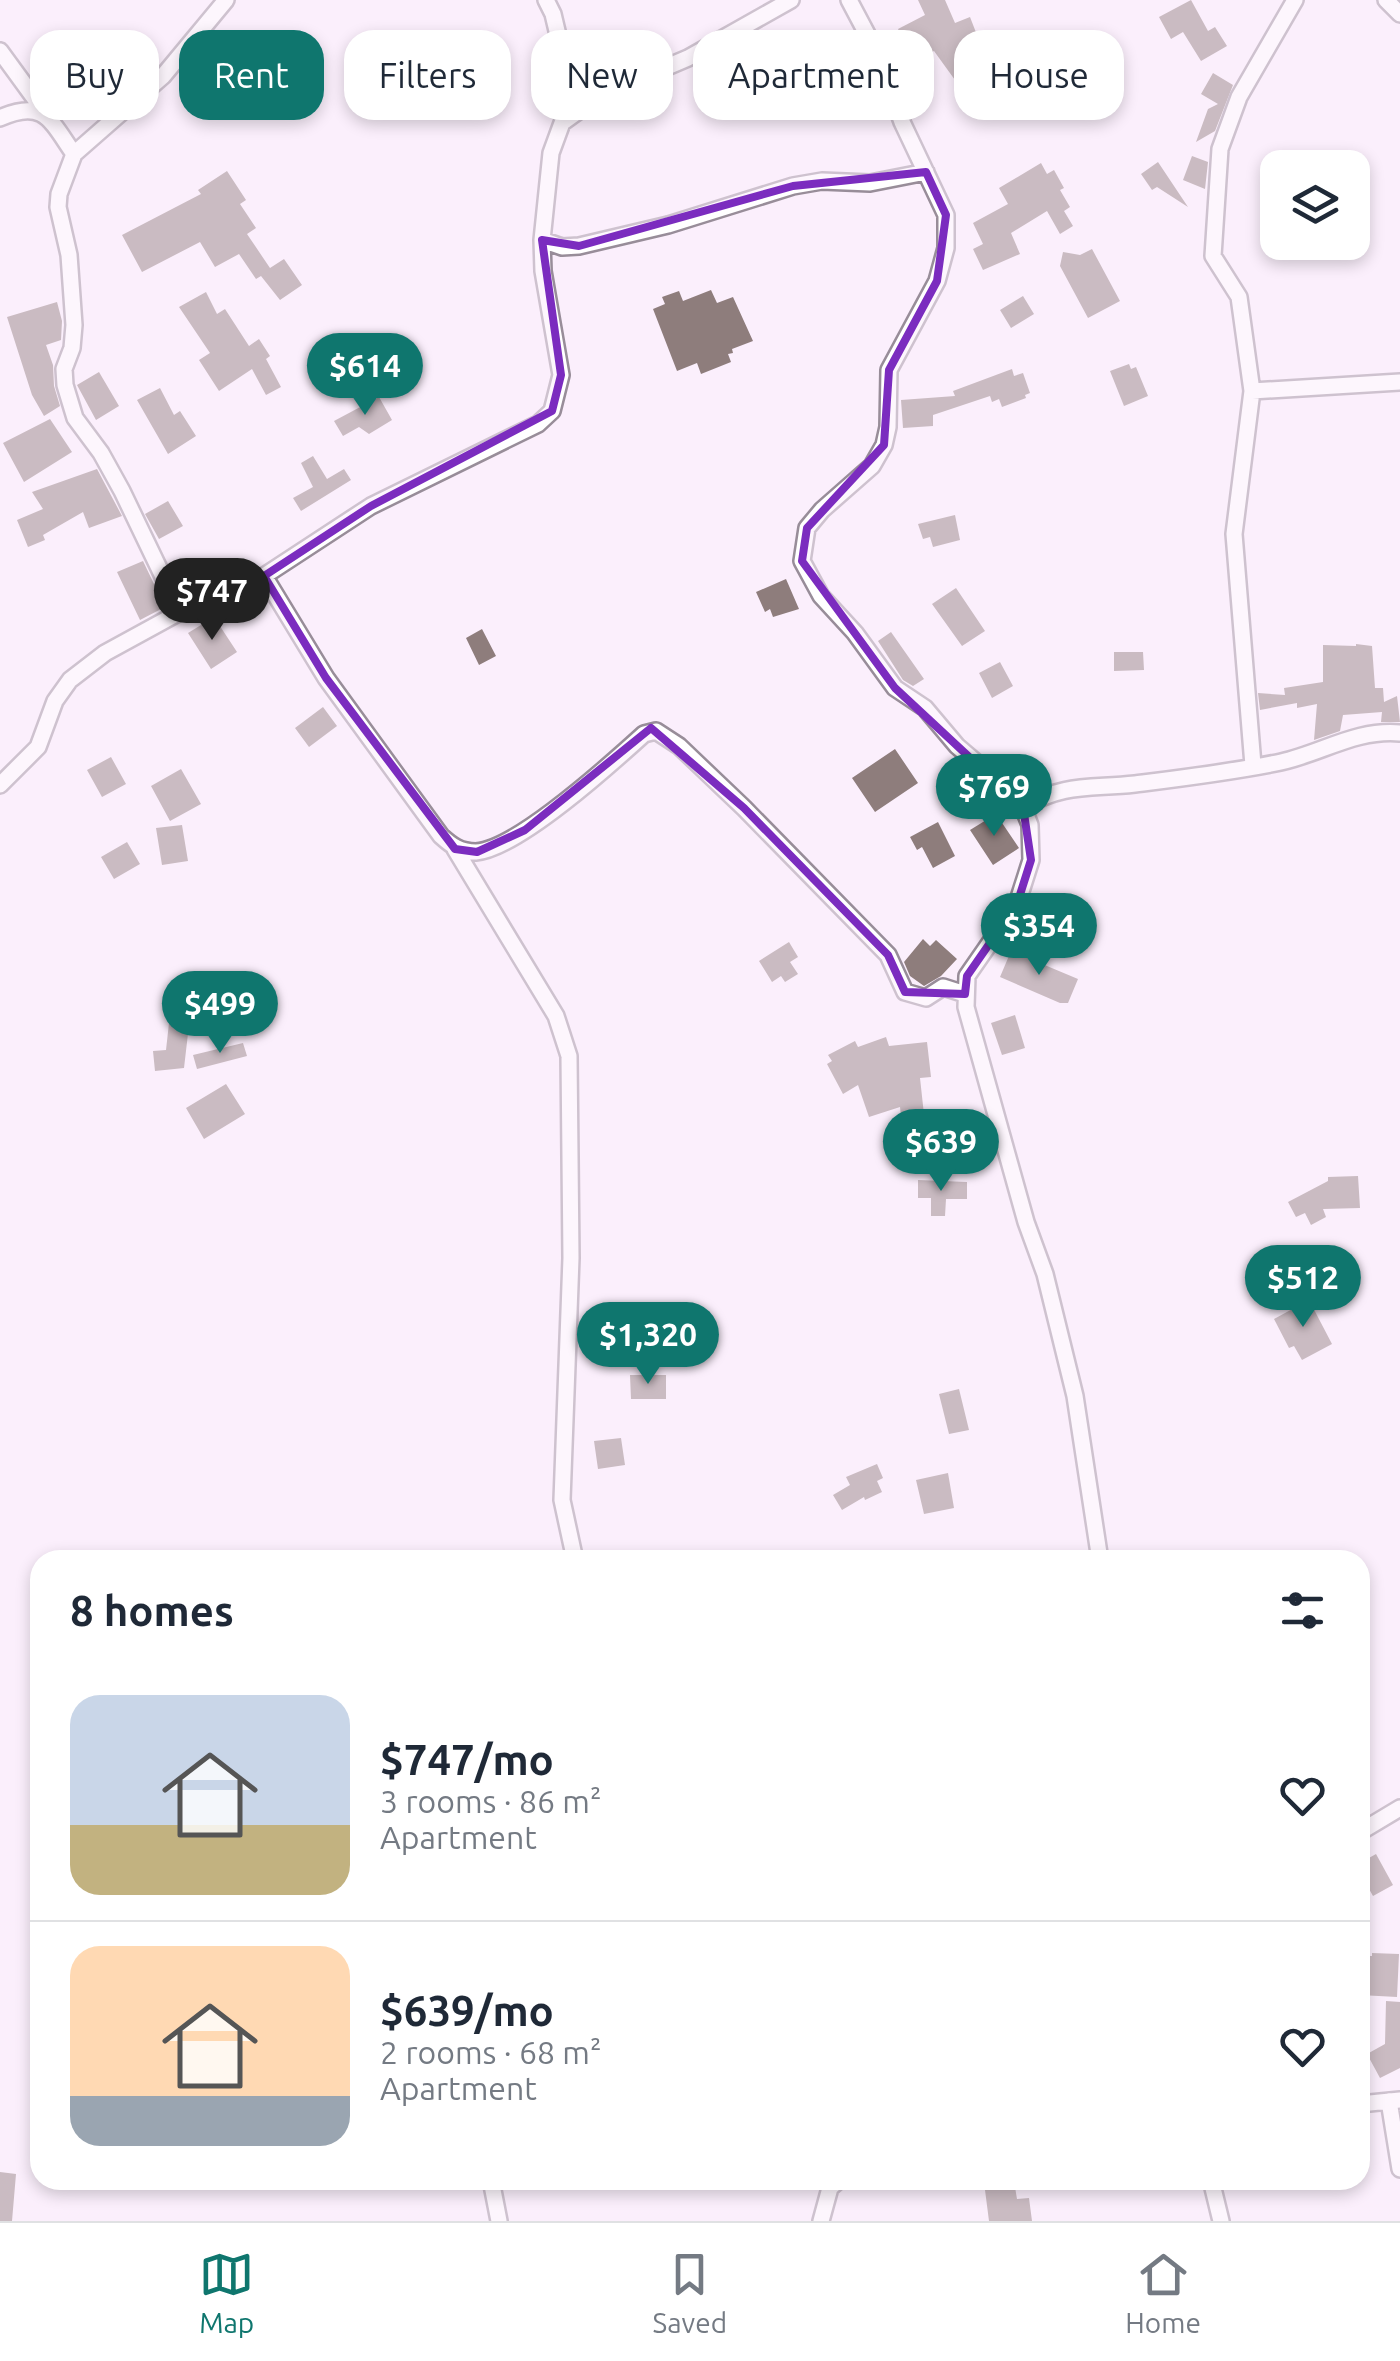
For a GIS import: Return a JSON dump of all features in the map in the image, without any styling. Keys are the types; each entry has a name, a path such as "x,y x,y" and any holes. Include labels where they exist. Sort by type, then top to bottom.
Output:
{"street":[{"path":"180,612 122,491 76,418 64,385 64,369 72,348 73,295 58,207 74,154 163,76 226,0"},
{"path":"546,0 557,30"},
{"path":"673,65 791,0"},
{"path":"849,0 876,51 902,122 946,215 946,248 937,281 889,370 884,445 872,466 807,528 802,561 820,596 855,633 895,688 925,708 956,746 1023,807 1030,825 1032,860 1017,904 967,976 966,1007 1012,1176 1045,1274 1075,1396 1098,1550"},
{"path":"1253,765 1234,534 1252,391 1239,297 1213,256 1220,149 1239,97 1296,0"},
{"path":"1386,0 1400,14"},
{"path":"0,52 30,92"},
{"path":"0,118 30,110"},
{"path":"50,120 74,154"},
{"path":"0,785 38,747 56,701 70,680 105,653 180,612 264,576 371,506 538,424 552,410 561,374 543,272 542,240 550,153 566,120"},
{"path":"542,240 562,247 579,246 654,229 793,186 822,181 870,183 926,172"},
{"path":"1252,391 1400,382"},
{"path":"264,576 326,678 441,836 455,849 556,1016 569,1056 571,1258 562,1500 572,1550"},
{"path":"455,849 477,852 525,830 644,734 656,732 679,746 744,808 888,954 905,992 926,998 943,987 965,994"},
{"path":"1023,807 1046,794 1081,786 1144,783 1281,762 1358,735 1400,732"},
{"path":"1370,1826 1400,1808"},
{"path":"1370,2103 1395,2100 1400,2169"},
{"path":"493,2190 499,2221"},
{"path":"821,2221 829,2190"},
{"path":"1213,2190 1220,2221"}],"highlighted area":[{"path":"926,172 946,215 937,281 889,370 884,445 807,528 802,561 895,688 1023,807 1031,860 1017,904 967,976 965,994 905,992 888,955 744,808 651,728 525,830 477,852 455,849 326,678 264,576 371,506 552,411 561,375 542,240 579,246 793,186"}],"building":[{"path":"918,0 945,0 955,23 970,17 975,30 954,30 954,79 934,51 934,30 898,29 925,15"},
{"path":"1191,0 1208,31 1215,27 1227,46 1201,61 1183,32 1171,39 1159,17"},
{"path":"1213,73 1233,85 1215,131 1196,142 1208,109 1218,104 1201,94"},
{"path":"1192,156 1208,162 1205,189 1183,180"},
{"path":"1158,162 1188,207 1157,187 1152,190 1141,174"},
{"path":"1041,163 1047,174 1054,170 1064,188 1060,190 1070,207 1064,211 1073,226 1060,234 1047,211 1011,233 1020,254 983,270 973,249 983,244 973,223 1008,204 999,188"},
{"path":"227,171 246,200 240,204 256,228 247,234 270,268 284,259 302,285 280,300 261,276 256,279 239,254 215,267 200,242 142,272 122,235 201,194 198,190"},
{"path":"1092,249 1120,301 1088,318 1060,266 1063,252 1080,255"},
{"path":"711,290 717,303 733,297 753,341 732,349 733,353 728,354 731,362 701,374 697,363 677,371 653,309 665,304 662,297 679,291 683,301"},
{"path":"206,292 217,314 225,309 249,346 259,339 281,387 266,395 252,369 219,391 199,360 210,353 179,307"},
{"path":"1023,296 1034,314 1011,328 1000,310"},
{"path":"57,302 61,340 46,345 60,406 44,416 32,395 7,317"},
{"path":"1129,364 1131,369 1136,367 1148,396 1124,406 1110,371"},
{"path":"1012,369 1014,376 1023,373 1030,393 1026,398 1002,407 999,399 992,402 990,396 933,415 933,426 903,428 901,400 955,396 953,391"},
{"path":"99,372 119,406 96,420 77,385"},
{"path":"160,388 174,415 180,411 196,436 168,454 137,400"},
{"path":"379,397 392,420 369,434 359,427 343,436 334,421"},
{"path":"50,419 72,452 24,482 3,443"},
{"path":"313,456 327,479 344,469 351,480 301,511 293,498 313,487 301,463"},
{"path":"97,469 122,516 89,528 83,512 43,535 45,540 28,547 17,520 43,509 32,492"},
{"path":"168,501 183,526 159,539 145,514"},
{"path":"955,515 960,540 933,547 930,537 923,539 918,524"},
{"path":"143,561 165,607 140,620 117,572"},
{"path":"786,579 799,609 773,617 770,609 765,612 756,592"},
{"path":"956,588 985,631 962,646 932,604"},
{"path":"214,617 237,652 211,669 188,633"},
{"path":"482,629 496,656 479,665 466,638"},
{"path":"891,632 924,679 913,686 903,680 878,641"},
{"path":"1323,645 1372,646 1375,688 1383,688 1384,702 1397,696 1400,722 1381,722 1382,712 1343,715 1340,731 1314,740 1317,704 1297,708 1297,703 1260,710 1258,693 1285,695 1284,688 1323,682"},
{"path":"1114,652 1143,652 1144,670 1114,671"},
{"path":"1000,662 1013,686 992,698 979,673"},
{"path":"323,707 337,726 309,747 295,728"},
{"path":"895,749 918,783 875,812 852,778"},
{"path":"111,757 126,784 102,797 87,770"},
{"path":"181,769 201,804 170,821 151,786"},
{"path":"996,814 1019,848 993,865 970,830"},
{"path":"938,822 955,856 933,868 922,847 917,850 910,837"},
{"path":"182,825 188,861 162,865 156,828"},
{"path":"127,842 140,864 114,879 101,857"},
{"path":"923,939 930,946 936,940 957,959 941,976 924,986 910,976 904,962"},
{"path":"789,942 798,957 790,962 798,974 785,982 781,976 772,982 759,961"},
{"path":"1011,951 1078,979 1068,1003 1000,977"},
{"path":"1015,1015 1025,1048 1002,1055 991,1023"},
{"path":"169,1023 189,1025 184,1068 155,1071 153,1051 166,1050"},
{"path":"886,1037 889,1046 927,1042 931,1077 920,1078 926,1133 903,1135 900,1107 869,1117 858,1085 843,1094 827,1064 832,1061 828,1055 855,1041 858,1047"},
{"path":"243,1043 247,1056 197,1069 193,1055"},
{"path":"226,1084 245,1114 204,1139 186,1108"},
{"path":"1358,1176 1360,1208 1323,1209 1326,1217 1311,1225 1305,1213 1296,1217 1288,1202 1328,1181 1328,1177"},
{"path":"918,1180 967,1182 967,1199 946,1199 945,1216 931,1216 931,1198 918,1198"},
{"path":"1309,1300 1332,1344 1302,1360 1294,1346 1289,1348 1274,1319"},
{"path":"630,1375 666,1375 666,1399 631,1399"},
{"path":"959,1389 969,1430 949,1434 939,1394"},
{"path":"621,1438 625,1465 598,1469 594,1441"},
{"path":"877,1464 883,1478 877,1481 882,1492 842,1510 833,1495 850,1485 846,1477"},
{"path":"948,1473 954,1508 924,1514 916,1480"},
{"path":"1376,1854 1393,1885 1373,1896 1370,1891 1370,1857"},
{"path":"1399,1954 1397,1997 1370,1996 1372,1956"},
{"path":"1386,2001 1400,2002 1400,2068 1380,2078 1370,2052 1385,2044"},
{"path":"0,2172 16,2174 12,2221 0,2221"},
{"path":"985,2190 1016,2190 1017,2199 1029,2198 1032,2221 989,2221"}]}
